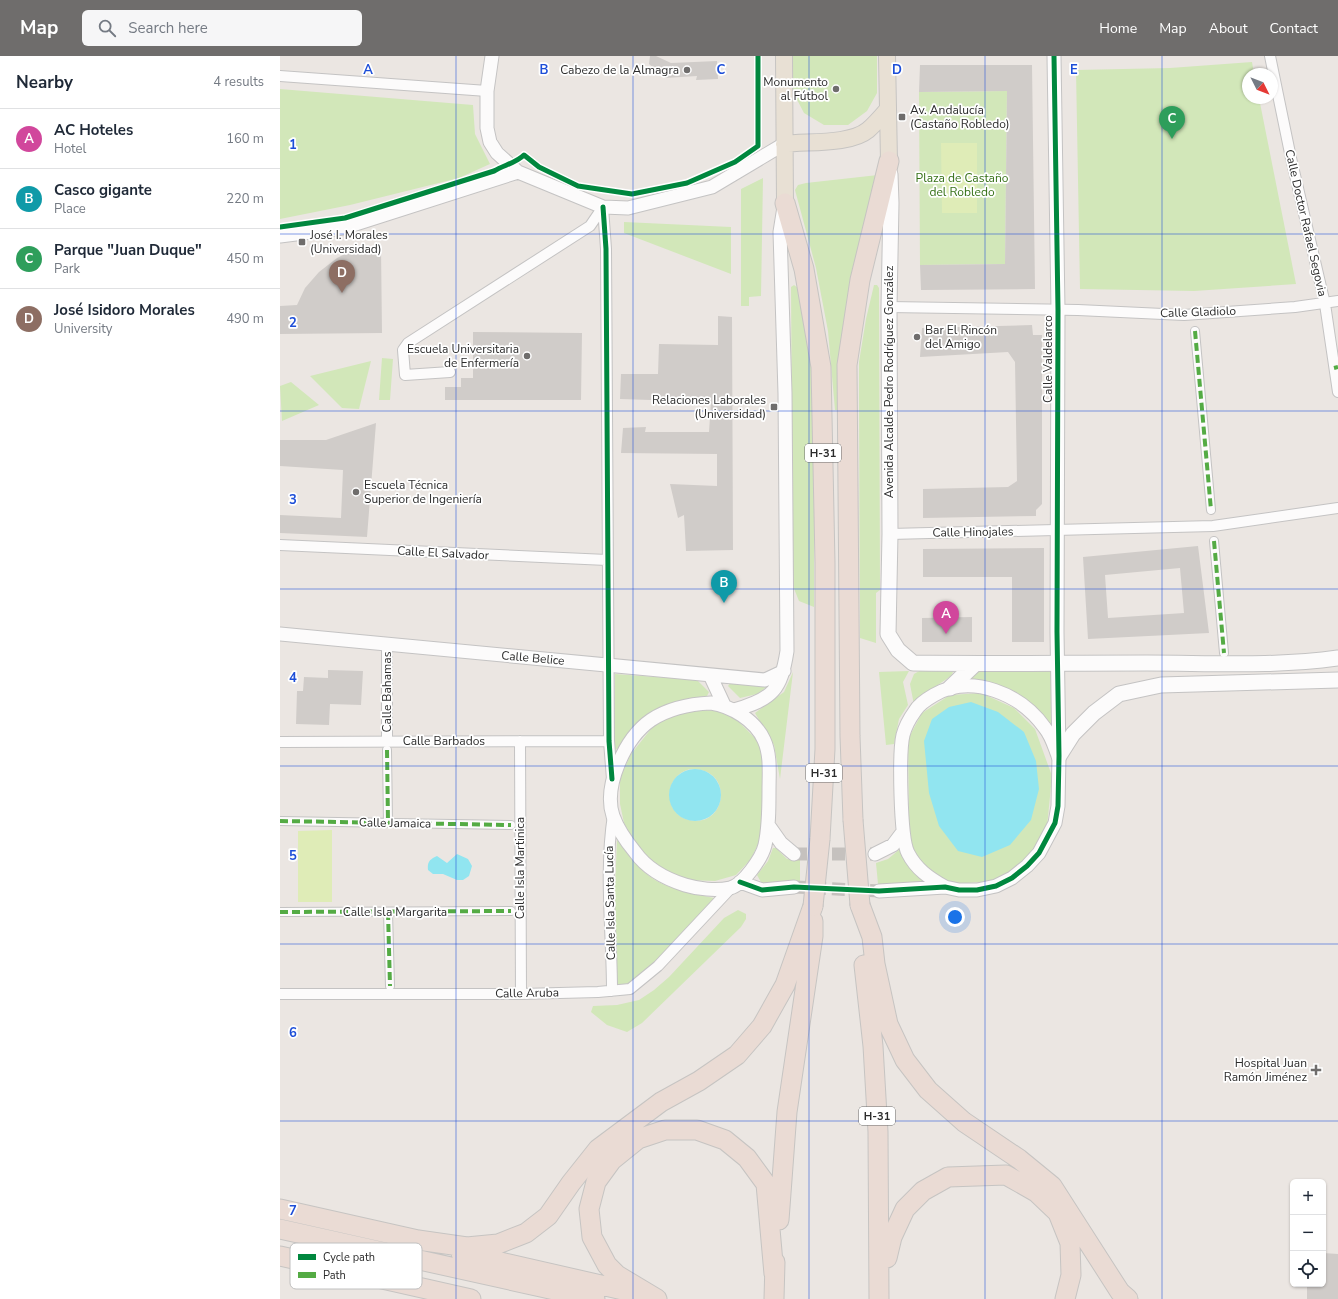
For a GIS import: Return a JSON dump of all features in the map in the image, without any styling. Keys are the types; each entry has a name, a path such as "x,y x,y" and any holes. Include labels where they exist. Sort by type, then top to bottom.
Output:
{"highway":[{"name":"H-31","path":"879,1298 878,1132 867,936 860,905 850,736 847,365 860,280 889,161"},
{"name":"H-31","path":"785,203 804,269 821,367 825,563 825,714 820,839 813,906 808,935"},
{"path":"280,1209 418,1240 467,1247 498,1244 526,1233 548,1216 598,1149 661,1102 698,1081 737,1054 762,1026 785,985 808,935"},
{"path":"774,1299 774,1274 787,1112 808,935"},
{"path":"867,936 875,964 888,1024 905,1060 928,1090 964,1122 1019,1159 1052,1186 1073,1216 1120,1292 1128,1299"},
{"path":"657,1299 617,1275 607,1265 592,1237 589,1209 596,1182 612,1160 638,1139 665,1130 697,1130 725,1140 747,1158 766,1184 774,1274"},
{"path":"879,1298 892,1236 905,1208 923,1191 948,1177 1006,1175 1036,1192 1058,1213 1070,1243 1070,1275 1065,1299"},
{"path":"280,1229 343,1243"},
{"path":"418,1240 449,1251 625,1290 654,1299"},
{"path":"422,1260 596,1299"},
{"path":"422,1288 471,1299"},
{"path":"378,1289 413,1299"}],"main road":[{"path":"784,56 785,203"},
{"name":"Avenida Alcalde Pedro Rodríguez González","path":"887,56 887,110 892,203 889,307 890,534 888,634 898,650 913,663 1239,663 1316,662 1338,658"},
{"path":"784,144 803,141 841,141 867,131 887,110"},
{"path":"950,688 975,664"},
{"path":"1059,756 1073,734 1094,713 1119,694 1161,685 1338,680"}],"street":[{"path":"492,56 486,91 487,128 490,142 497,153 518,172 603,207 628,208 712,187 784,144"},
{"name":"Calle Valdelarco","path":"945,887 959,890 978,890 996,886 1022,870 1039,854 1055,823 1058,806 1058,310 1054,56"},
{"name":"Calle Doctor Rafael Segovia","path":"1270,56 1291,158 1325,304 1336,368 1338,392"},
{"path":"280,76 486,91"},
{"path":"280,236 343,228 518,172"},
{"path":"612,779 627,746 650,720 680,707 711,703 729,707 748,706 766,697 779,685 784,671 787,650 785,393 780,232 785,203"},
{"path":"450,372 405,375 403,350 408,344 590,226 603,207"},
{"path":"603,207 606,249 609,741 613,815 619,830 637,856 662,875 691,887 711,889 735,885 762,890 794,886"},
{"name":"Calle Gladiolo","path":"889,307 1058,310 1184,315 1338,302"},
{"path":"1195,331 1211,510"},
{"name":"Calle Hinojales","path":"890,534 1213,526 1338,508"},
{"path":"1214,541 1224,653"},
{"name":"Calle El Salvador","path":"280,545 607,560"},
{"name":"Calle Belice","path":"280,634 765,680 784,671"},
{"name":"Calle Bahamas","path":"387,644 387,746"},
{"path":"710,674 729,707 753,726 764,739 769,766 768,826 765,847 756,865 735,885"},
{"path":"945,887 927,877 916,866 907,852 902,833 903,736 915,710 926,699 950,688 982,687 1012,698 1025,707 1046,729 1059,756"},
{"name":"Calle Barbados","path":"280,742 387,746 520,741 609,741"},
{"name":"Calle Isla Martinica","path":"520,741 521,994"},
{"path":"387,746 388,823"},
{"name":"Calle Isla Santa Lucía","path":"612,991 609,886 610,835 613,815"},
{"name":"Calle Jamaica","path":"280,821 511,825"},
{"path":"768,826 781,843 794,854"},
{"path":"875,854 893,845 902,833"},
{"name":"Calle Aruba","path":"280,994 521,994 630,989 658,966 735,885"},
{"path":"879,891 945,887"},
{"name":"Calle Isla Margarita","path":"280,912 510,911"},
{"path":"388,912 390,986"}],"green space":[{"path":"791,56 877,56 877,93 867,111 848,125 824,125 804,113 792,90"},
{"path":"1252,62 1253,68 1242,68 1242,104 1260,104 1296,284 1194,291 1080,289 1076,70 1170,68"},
{"path":"280,89 473,105 475,134 490,164 459,178 350,205 280,219"},
{"name":"Plaza de Castaño del Robledo","path":"1007,91 1005,264 920,265 919,92"},
{"path":"941,143 977,143 977,213 942,213"},
{"path":"878,175 838,410 835,410 828,331 816,268 795,190 798,185 806,183"},
{"path":"763,178 761,296 749,297 749,306 741,306 741,189"},
{"path":"624,222 731,227 731,274 624,233"},
{"path":"794,285 798,288 812,368 814,411 814,607 799,601 793,586 791,287"},
{"path":"874,285 877,285 879,288 880,590 876,593 876,643 860,638 859,362 866,319"},
{"path":"382,358 393,359 390,400 379,400"},
{"path":"371,361 359,409 342,408 310,376"},
{"path":"291,382 319,405 282,421 280,386"},
{"path":"921,670 953,672 951,676 920,697 914,705 910,684 914,674"},
{"path":"909,671 903,682 908,705 899,719 894,744 886,745 879,672"},
{"path":"980,671 1052,671 1051,728 1035,708 1015,693 992,683 967,679"},
{"path":"793,672 780,779 774,745 755,713 784,692"},
{"path":"615,674 697,680 709,692 707,696 690,698 676,702 655,711 636,726 616,750 614,746"},
{"path":"731,682 768,686 757,694 740,698 728,686"},
{"path":"981,693 1014,708 1035,729 1052,776 1047,827 1026,862 994,881 954,884 928,870 913,850 909,828 908,739 922,713 950,695"},
{"path":"714,710 736,719 758,741 763,758 764,816 759,842 751,859 736,875 715,881 687,880 658,868 638,848 624,823 620,804 620,778 631,754 655,724 686,711","holes":["691,769 705,771 715,778 720,787 721,798 718,808 711,816 702,820 689,820 683,818 674,810 671,804 670,792 673,782 680,773 685,771"]},
{"path":"332,830 332,902 298,902 298,831"},
{"path":"617,840 639,867 655,880 676,889 714,898 659,957 633,982 616,986 614,912"},
{"path":"773,848 776,848 787,859 800,860 800,882 762,884 757,875 768,861"},
{"path":"900,849 906,863 927,885 878,884 876,863 888,859"},
{"path":"738,910 746,914 746,919 741,927 642,1023 627,1032 607,1025 591,1012 593,1006 617,1005 639,1000 654,990 669,977 724,918"}],"water":[{"path":"971,702 998,712 1024,732 1036,761 1039,789 1031,820 1010,845 982,857 958,851 939,826 929,793 924,741 932,719 949,707"},
{"path":"690,769 700,769 710,773 717,780 721,790 721,800 717,810 710,817 700,821 690,821 680,817 673,810 669,800 669,790 673,780 680,773"},
{"path":"457,854 468,859 472,866 469,876 463,880 457,880 443,874 433,874 428,870 429,863 435,857 437,856 447,863"}],"building":[{"name":"Cabezo de la Almagra","path":"650,56 656,56 671,63 717,61 718,79 696,80 697,76 665,78 649,64"},
{"path":"920,65 1032,65 1035,289 921,290 920,265 1005,264 1007,91 919,92"},
{"path":"362,248 381,248 382,333 280,334 280,306 297,305 305,288 319,272 337,258 351,251"},
{"path":"718,316 732,317 733,550 686,551 684,515 678,518 670,484 717,486 717,454 621,453 623,428 646,427 645,432 709,432 711,402 620,399 621,374 658,374 659,344 718,345"},
{"path":"1032,325 1033,335 1042,335 1042,504 1036,510 1036,516 923,518 923,489 1008,487 1017,481 1015,362 1008,352 920,357 922,328"},
{"name":"Escuela Universitaria de Enfermería","path":"473,332 582,333 581,400 445,400 445,387 461,387 461,378 473,378"},
{"name":"Escuela Técnica Superior de Ingeniería","path":"376,423 367,537 280,533 280,515 341,518 343,470 280,466 280,440 326,440"},
{"path":"1198,546 1209,633 1088,639 1083,557","holes":["1180,568 1184,613 1108,618 1105,575"]},
{"path":"1044,548 1044,642 1012,642 1012,577 923,577 923,549"},
{"path":"972,617 972,642 922,642 922,618"},
{"path":"328,670 363,671 361,705 330,704 329,725 296,724 297,691 303,691 304,677 328,678"},
{"path":"1326,1253 1338,1254 1338,1299 1307,1299 1307,1287 1326,1287"}],"tunnel":[{"path":"794,854 875,854"},
{"path":"794,887 879,891"}],"marked path":[{"path":"1195,331 1211,510"},
{"path":"1334,368 1338,367"},
{"path":"1214,541 1224,653"},
{"path":"387,750 388,823"},
{"path":"280,821 511,825"},
{"path":"280,912 511,911"},
{"path":"388,912 390,986"}],"cycle path":[{"path":"280,227 345,218 494,171 524,155 539,167 578,186 632,194 687,183 735,162 758,146 758,56"},
{"path":"740,882 762,890 794,887 879,891 945,887 959,890 977,890 996,886 1012,878 1027,866 1039,853 1055,823 1058,806 1059,756 1057,632 1058,310 1054,56"},
{"path":"603,207 606,249 609,741 612,779"}],"place":[{"name":"Cabezo de la Almagra","path":"687,70"},
{"name":"Monumento al Fútbol","path":"836,89"},
{"name":"Av. Andalucía (Castaño Robledo)","path":"902,117"},
{"name":"Parque \"Juan Duque\"","path":"1172,139"},
{"name":"José I. Morales (Universidad)","path":"302,242"},
{"name":"José Isidoro Morales","path":"342,293"},
{"name":"Bar El Rincón del Amigo","path":"917,337"},
{"name":"Escuela Universitaria de Enfermería","path":"527,356"},
{"name":"Relaciones Laborales (Universidad)","path":"774,407"},
{"name":"Escuela Técnica Superior de Ingeniería","path":"356,492"},
{"name":"Casco gigante","path":"724,603"},
{"name":"AC Hoteles","path":"946,634"},
{"name":"Hospital Juan Ramón Jiménez","path":"1316,1070"}]}
